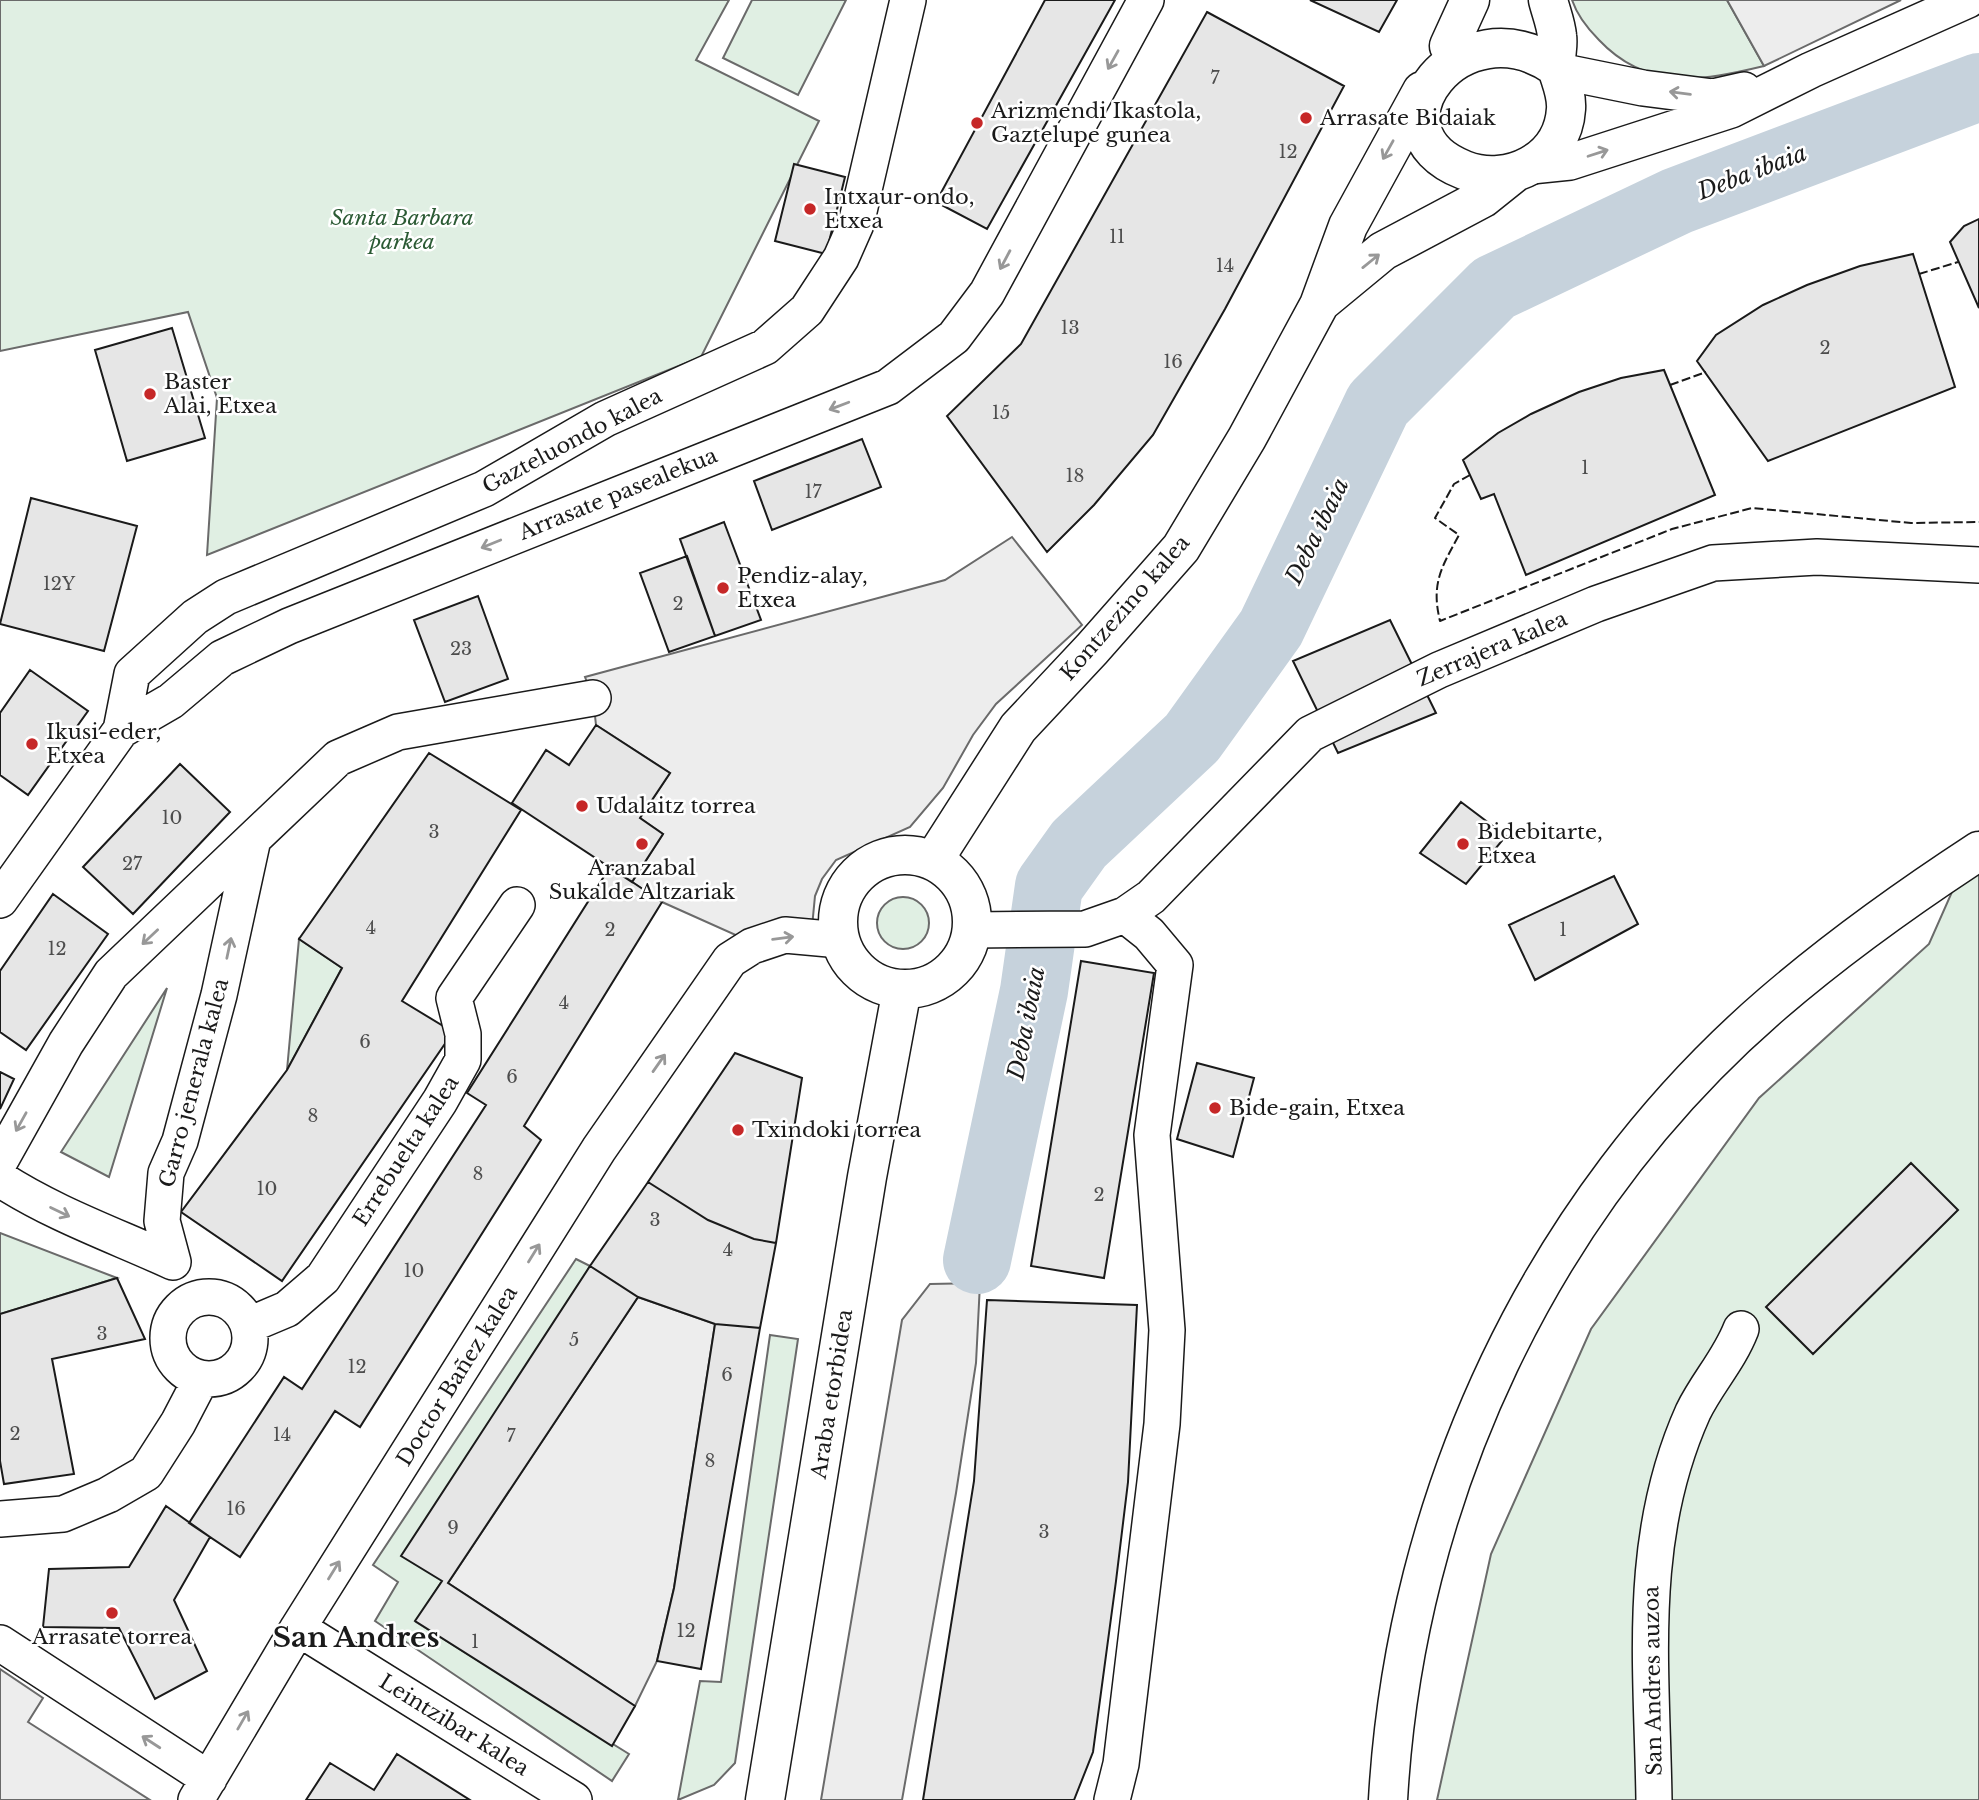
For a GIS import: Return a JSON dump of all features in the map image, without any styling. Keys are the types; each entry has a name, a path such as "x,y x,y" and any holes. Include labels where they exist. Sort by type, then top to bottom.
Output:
{"street":[{"name":"Gazteluondo kalea","path":"121,730 132,674 195,617 226,597 484,489 605,419 765,347 807,310 841,258 856,224 908,0"},
{"name":"Arrasate pasealekua","path":"0,900 121,730 171,701 222,658 289,626 888,387 954,337 987,293 1146,0"},
{"path":"1470,0 1449,46 1431,66 1422,91 1424,127 1444,157 1459,168 1476,174 1570,162 1731,110 1795,78 1969,0"},
{"path":"1548,0 1558,38 1557,69"},
{"path":"1449,46 1471,34 1495,31 1520,36 1541,48 1557,69 1565,88 1566,110 1560,132 1548,152 1522,170"},
{"path":"1557,69 1643,88 1713,97 1795,78"},
{"name":"Kontzezino kalea","path":"933,861 1018,728 1181,548 1247,438 1318,305 1348,226 1422,91"},
{"name":"Kontzezino kalea","path":"1318,305 1383,251 1483,198 1522,170"},
{"name":"Zerrajera kalea","path":"982,930 1085,929 1125,915 1151,897 1310,734 1439,670 1596,604 1713,563 1817,558 1979,565"},
{"path":"0,1161 66,1043 111,974 338,758 398,732 593,698"},
{"name":"Garro jenerala kalea","path":"173,1262 162,1221 166,1173 180,1141 219,995 253,839"},
{"path":"1388,1800 1399,1685 1425,1561 1469,1428 1498,1363 1542,1282 1615,1173 1647,1132 1708,1065 1770,1005 1838,950 1979,851"},
{"path":"898,856 933,861 949,872 961,887 971,914 982,930 947,974 926,986 902,989 875,982 860,972 848,957 840,940 840,906 850,884 866,868 898,856"},
{"name":"Errebuelta kalea","path":"249,1325 287,1309 323,1278 440,1101 463,1060 463,1034 454,998 517,905"},
{"path":"1112,1800 1121,1764 1162,1424 1167,1320 1152,1135 1175,965 1149,934 1125,915"},
{"name":"Doctor Bañez kalea","path":"202,1790 298,1628 599,1149 730,960 752,946 785,935 840,940"},
{"name":"Araba etorbidea","path":"765,1800 867,1177 902,989"},
{"path":"0,1179 30,1198 173,1262 199,1298"},
{"path":"211,1297 234,1305 249,1325 248,1353 241,1366 230,1374 201,1379 178,1365 168,1340 176,1314 186,1303 199,1298 211,1297"},
{"name":"San Andres auzoa","path":"1654,1800 1649,1616 1655,1538 1694,1412 1733,1348 1741,1329"},
{"path":"0,1519 62,1514 108,1495 146,1472 178,1423 201,1379"},
{"name":"Leintzibar kalea","path":"298,1628 574,1800"},
{"path":"0,1643 202,1790"},
{"path":"1089,1800 1098,1778 1121,1764"}],"green space":[{"name":"Santa Barbara parkea","path":"0,0 729,0 696,60 819,121 701,357 207,555 217,398 188,312 0,351"},
{"path":"752,0 846,0 798,95 723,58"},
{"path":"1572,0 1727,0 1764,66 1697,78 1656,75 1636,68 1599,40 1587,26"},
{"path":"1979,831 1979,1800 1437,1800 1491,1554 1591,1329 1759,1098 1929,944"},
{"path":"903,897 913,899 921,905 927,913 927,933 921,941 913,947 903,949 893,947 885,941 879,933 877,923 879,913 885,905 893,899"},
{"path":"299,939 342,968 287,1070"},
{"path":"167,988 109,1177 61,1152"},
{"path":"0,1233 117,1278 0,1314"},
{"path":"576,1259 590,1266 442,1581 416,1622 629,1754 612,1781 375,1621 398,1582 373,1565"},
{"path":"770,1335 798,1339 735,1763 714,1785 678,1800 700,1681 721,1682"}],"shaded area":[{"path":"1727,0 1901,0 1764,66"},
{"path":"1012,537 1082,625 996,704 973,735 943,788 910,827 836,860 822,879 815,896 812,927 740,937 662,902 632,882 663,834 640,818 670,773 596,725 593,698 585,677 945,580"},
{"path":"980,1283 976,1363 902,1800 821,1800 902,1320 930,1284"},
{"path":"638,1297 715,1324 674,1588 657,1661 635,1706 448,1583"},
{"path":"0,1669 43,1698 28,1722 150,1800 0,1800"}],"building":[{"path":"1045,0 1115,0 987,229 936,202"},
{"path":"1310,0 1397,0 1379,32"},
{"path":"1207,12 1344,86 1225,309 1153,435 1094,505 1047,552 947,416 1021,344"},
{"name":"Intxaur-ondo, Etxea","path":"794,164 845,177 826,254 775,241"},
{"path":"1979,219 1979,308 1950,242 1964,226"},
{"path":"1913,254 1955,387 1768,461 1697,361 1716,335 1763,305 1807,285 1860,266"},
{"name":"Baster Alai, Etxea","path":"172,328 205,438 127,461 95,350"},
{"path":"1664,370 1715,495 1526,575 1494,494 1481,499 1463,460 1498,433 1579,392 1621,378"},
{"path":"862,439 881,487 772,530 754,481"},
{"path":"31,498 137,526 104,651 0,624"},
{"name":"Pendiz-alay, Etxea","path":"724,522 761,620 715,636 680,539"},
{"path":"687,556 715,636 669,652 640,573"},
{"path":"478,596 508,679 445,702 414,620"},
{"path":"1390,620 1436,713 1338,753 1293,661"},
{"name":"Ikusi-eder, Etxea","path":"30,670 88,711 28,795 0,775 0,713"},
{"name":"Udalaitz torrea","path":"596,725 670,773 640,818 663,834 632,882 512,803 546,750 569,765"},
{"path":"429,753 521,810 402,1001 453,1032 282,1281 181,1212 287,1070 342,968 299,939"},
{"path":"180,764 230,812 133,914 83,867"},
{"name":"Bidebitarte, Etxea","path":"1461,802 1506,836 1466,884 1420,853"},
{"path":"610,867 662,902 524,1126 541,1140 360,1427 335,1411 240,1557 189,1523 284,1377 302,1389 486,1105 467,1093"},
{"path":"1614,876 1638,924 1535,980 1509,925"},
{"path":"53,894 108,934 26,1050 0,1032 0,971"},
{"path":"1081,961 1154,973 1104,1278 1031,1266"},
{"name":"Txindoki torrea","path":"735,1053 802,1078 776,1243 754,1239 708,1220 648,1182"},
{"name":"Bide-gain, Etxea","path":"1197,1063 1254,1078 1233,1157 1177,1139"},
{"path":"0,1072 14,1079 0,1109"},
{"path":"1911,1163 1958,1210 1813,1354 1766,1307"},
{"path":"648,1182 708,1220 754,1239 776,1243 760,1328 715,1324 638,1297 590,1266"},
{"path":"590,1266 638,1297 448,1583 635,1706 612,1746 415,1621 442,1581 401,1556"},
{"path":"117,1278 145,1339 52,1359 74,1474 4,1484 0,1461 0,1314"},
{"path":"987,1300 1137,1305 1128,1482 1116,1581 1093,1752 1074,1800 923,1800 974,1481"},
{"path":"715,1324 760,1328 701,1669 657,1661 674,1588"},
{"name":"Arrasate torrea","path":"166,1506 210,1537 174,1600 207,1671 155,1699 119,1628 43,1627 49,1569 129,1567"},
{"path":"397,1754 470,1800 306,1800 330,1763 374,1790"}],"waterway":[{"name":"Deba ibaia","path":"977,1260 1034,991 1049,886 1079,844 1192,738 1271,628 1378,404 1494,288 1677,201 1979,87"}],"fence":[{"path":"1919,274 1958,262"},
{"path":"1670,385 1706,372"},
{"path":"1470,475 1454,484 1435,518 1459,535 1439,576 1437,608 1440,621 1672,529 1752,508 1911,523 1979,522"}],"place":[{"name":"Arrasate Bidaiak","path":"1306,118"},
{"name":"Arizmendi Ikastola, Gaztelupe gunea","path":"977,123"},
{"name":"Intxaur-ondo, Etxea","path":"810,209"},
{"name":"Baster Alai, Etxea","path":"150,394"},
{"name":"Pendiz-alay, Etxea","path":"723,588"},
{"name":"Ikusi-eder, Etxea","path":"32,744"},
{"name":"Udalaitz torrea","path":"582,806"},
{"name":"Aranzabal Sukalde Altzariak","path":"642,844"},
{"name":"Bidebitarte, Etxea","path":"1463,844"},
{"name":"Bide-gain, Etxea","path":"1215,1108"},
{"name":"Txindoki torrea","path":"738,1130"},
{"name":"Arrasate torrea","path":"112,1613"}],"district":[{"name":"San Andres","path":"356,1637"}]}
